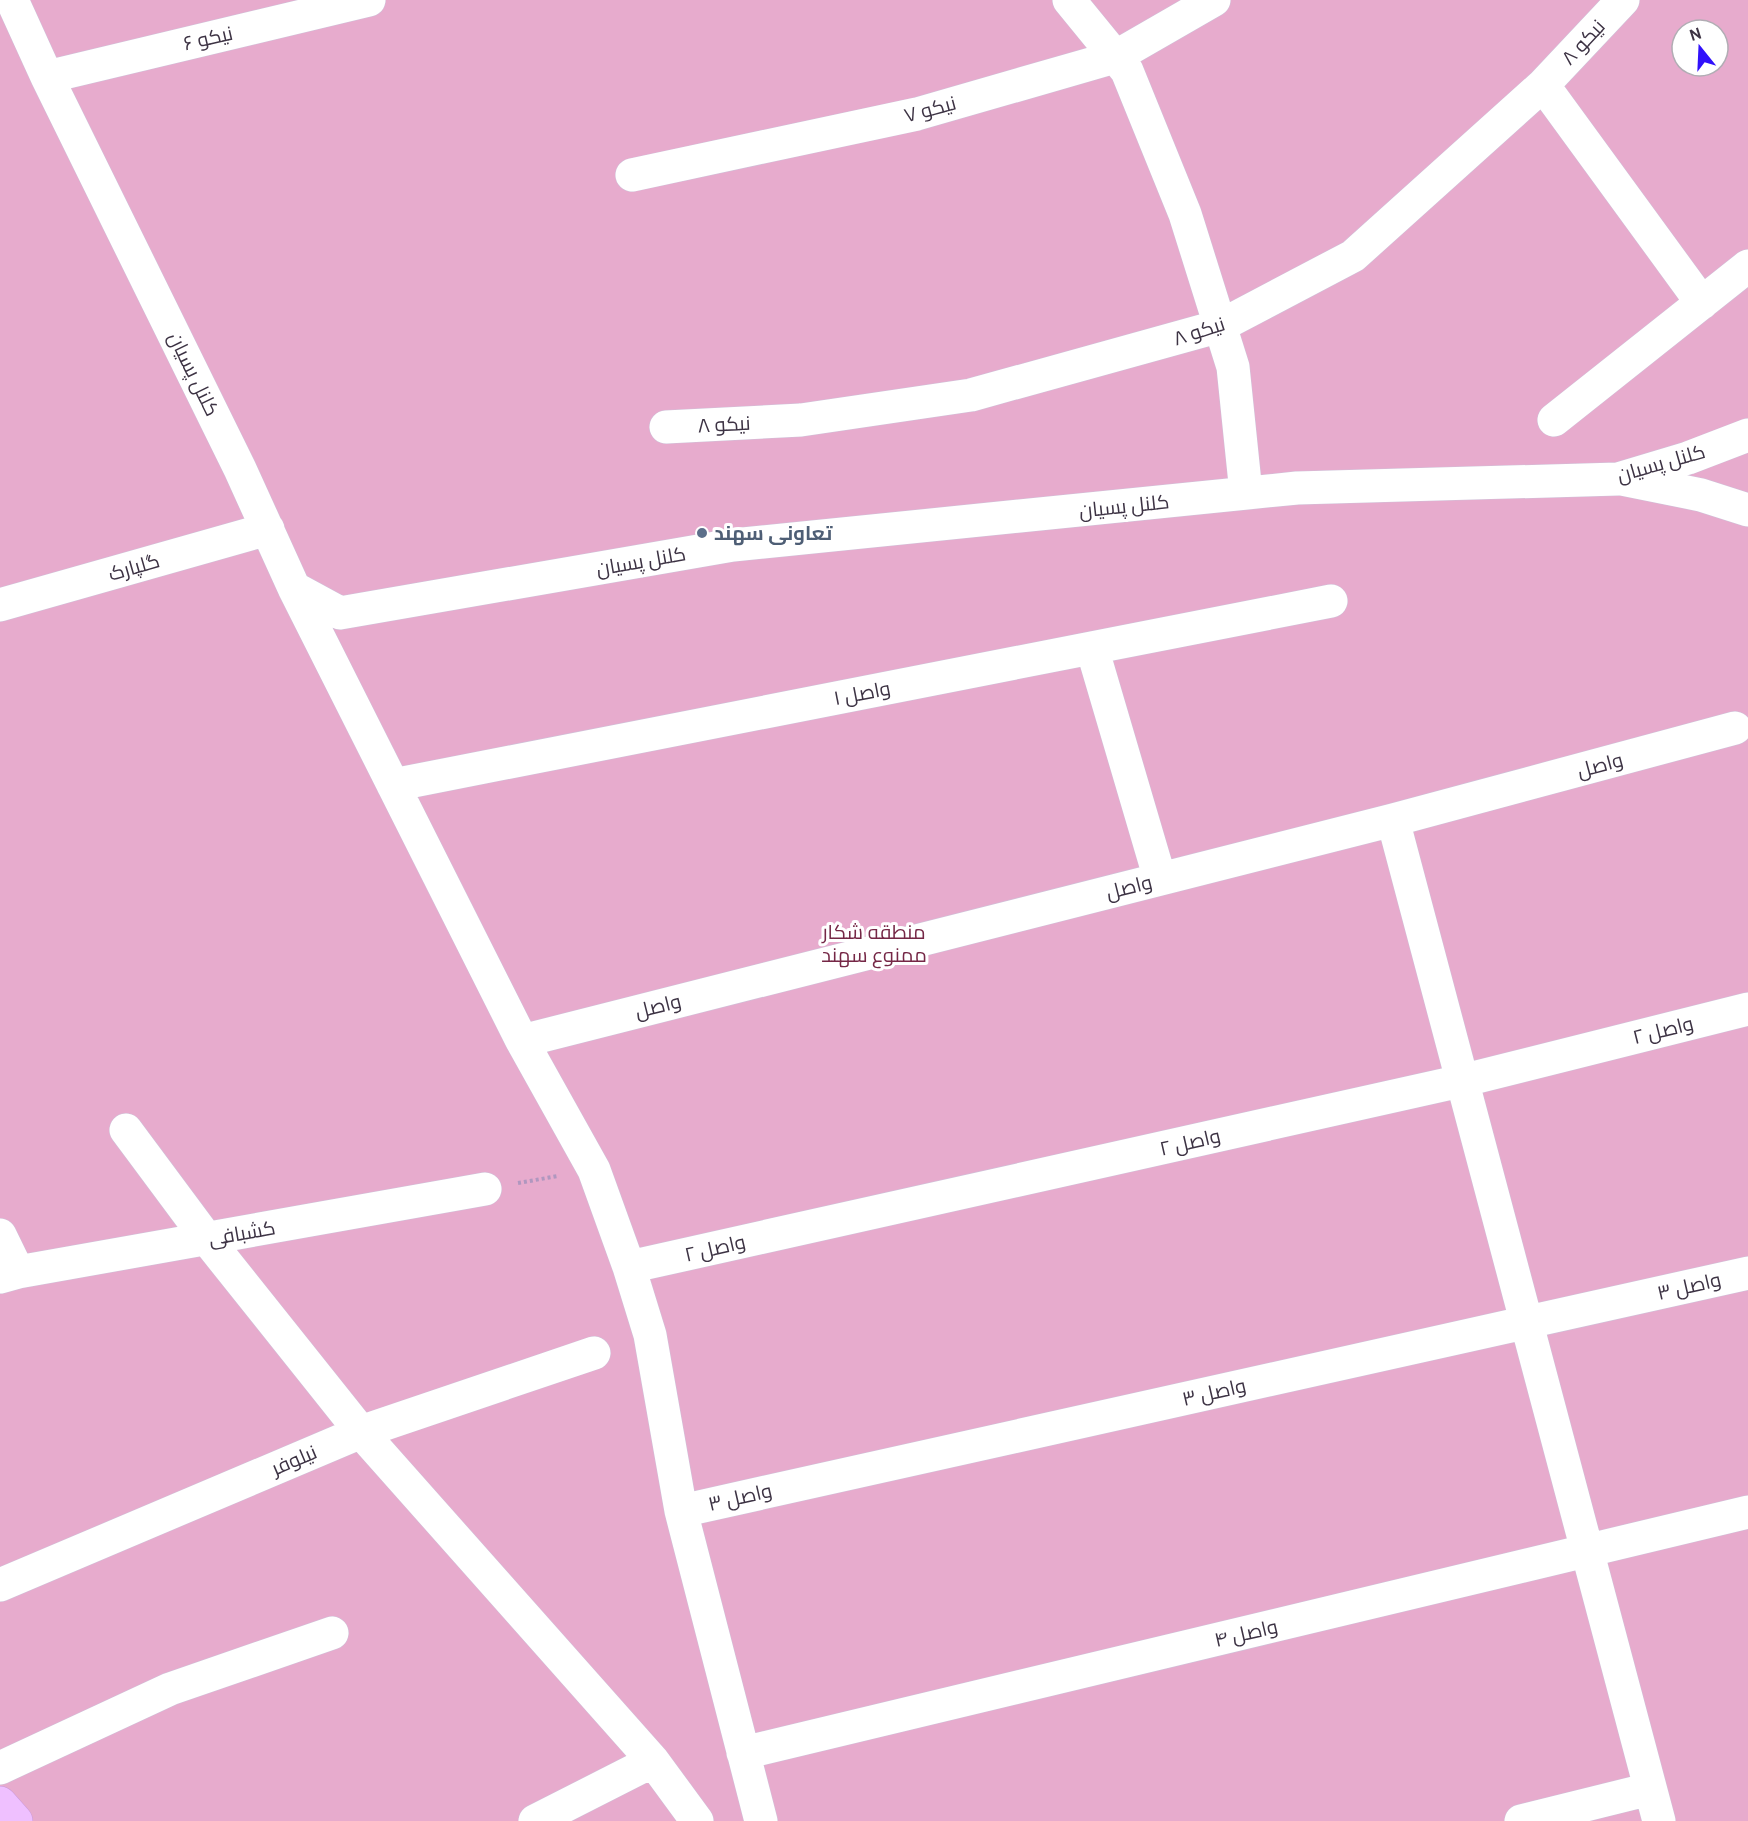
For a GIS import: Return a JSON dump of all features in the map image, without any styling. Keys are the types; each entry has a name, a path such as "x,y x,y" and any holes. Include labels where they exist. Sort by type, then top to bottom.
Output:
{"main road":[{"path":"0,1803 16,1821"}],"street":[{"name":"کلنل پسیان","path":"12,0 47,77 240,469 294,588 340,613 733,545 1308,488 1618,478 1688,458 1748,435"},
{"name":"نیکو ۶","path":"47,77 369,0"},
{"path":"1069,0 1127,71 1185,214 1233,367 1246,493"},
{"name":"نیکو ۷","path":"632,175 917,114 1115,57 1214,0"},
{"name":"نیکو ۸","path":"666,427 801,420 971,395 1220,327 1353,256 1543,85 1623,0"},
{"path":"1543,85 1702,303"},
{"path":"1554,420 1748,266"},
{"path":"1618,478 1701,495 1748,510"},
{"name":"گلپارک","path":"0,605 268,529"},
{"path":"294,588 522,1041 594,1170 650,1335 681,1511 761,1821"},
{"name":"واصل ۱","path":"393,785 1331,601"},
{"path":"1092,648 1160,879"},
{"name":"واصل","path":"522,1041 1393,820 1735,728"},
{"path":"1393,820 1659,1821"},
{"name":"واصل ۲","path":"629,1268 1461,1081 1748,1009"},
{"path":"126,1130 207,1239 361,1432 652,1761 697,1821"},
{"name":"کشبافی","path":"9,1274 485,1189"},
{"path":"0,1235 9,1274"},
{"name":"واصل ۳","path":"681,1511 1748,1273"},
{"name":"نیلوفر","path":"0,1585 361,1432 594,1353"},
{"name":"واصل ۴","path":"743,1753 1748,1512"},
{"path":"0,1768 170,1689 332,1633"},
{"path":"535,1821 652,1761"},
{"path":"1521,1821 1650,1789"}],"path":[{"path":"485,1189 594,1170"}],"green space":[{"name":"منطقه شکار ممنوع سهند","path":"0,0 1748,0 1748,1821 0,1821"}],"place":[{"name":"تعاونی سهند","path":"702,533"}]}
